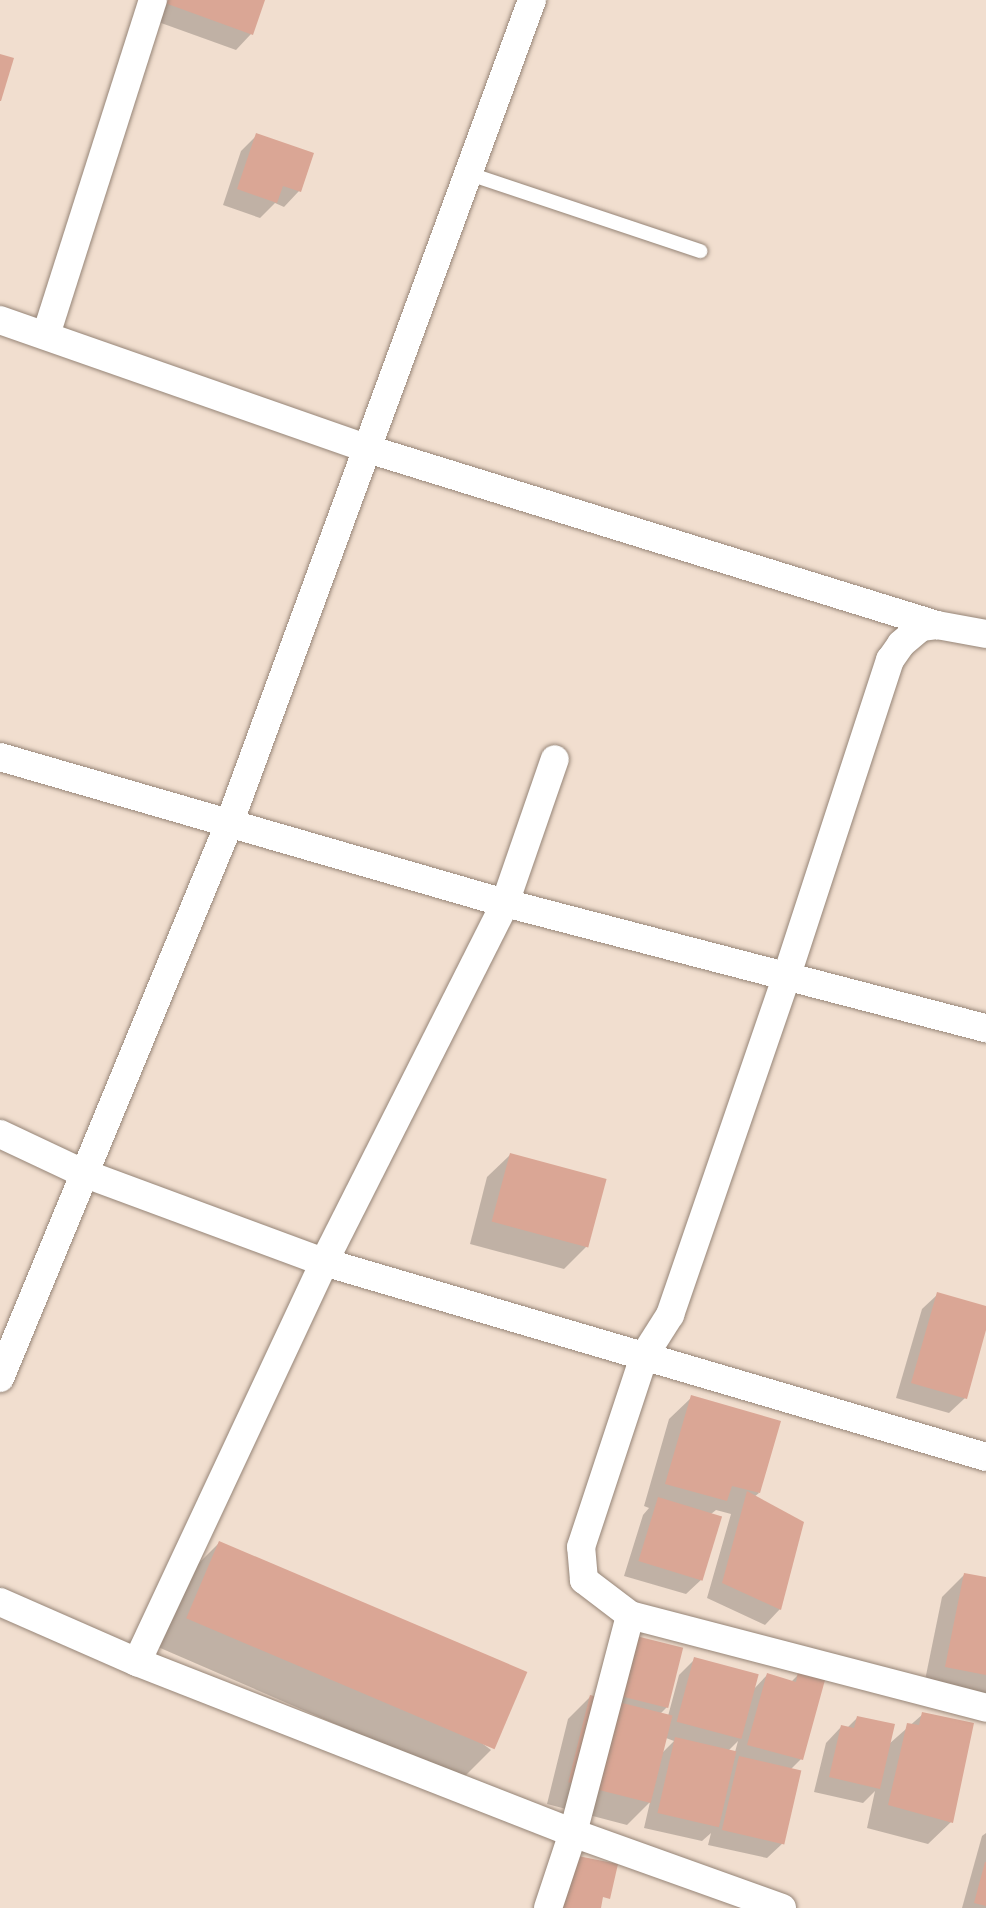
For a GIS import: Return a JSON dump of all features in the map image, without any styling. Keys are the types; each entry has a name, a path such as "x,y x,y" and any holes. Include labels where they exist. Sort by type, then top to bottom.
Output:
{"street":[{"path":"46,335 153,0"},
{"path":"0,1378 229,824 532,0"},
{"path":"0,320 368,449 937,625 986,634"},
{"path":"937,625 921,627 901,644 890,660 786,978 670,1315 644,1356 581,1547 584,1580 630,1615 986,1708"},
{"path":"0,757 505,903 986,1028"},
{"path":"137,1662 324,1262 505,903 555,760"},
{"path":"0,1134 83,1173 324,1262 986,1457"},
{"path":"0,1602 137,1662 573,1833 782,1908"},
{"path":"548,1908 573,1833 630,1615"}],"lane":[{"path":"470,174 700,251"}],"building":[{"path":"166,0 265,0 253,35 165,3"},
{"path":"0,54 14,58 1,101 0,101"},
{"path":"256,133 314,153 301,192 283,186 277,203 237,189"},
{"path":"510,1153 607,1179 588,1247 492,1222"},
{"path":"937,1292 986,1306 986,1330 967,1399 911,1383"},
{"path":"691,1395 781,1421 760,1493 732,1486 727,1501 665,1484"},
{"path":"747,1491 804,1522 781,1610 722,1583"},
{"path":"658,1497 722,1517 702,1581 638,1561"},
{"path":"219,1541 527,1672 495,1749 186,1618"},
{"path":"964,1573 986,1577 986,1675 945,1667"},
{"path":"624,1633 683,1648 668,1708 609,1693"},
{"path":"694,1657 759,1674 741,1739 677,1722"},
{"path":"798,1672 825,1680 803,1760 747,1745 767,1673 796,1682"},
{"path":"590,1695 672,1716 651,1803 568,1782"},
{"path":"922,1712 974,1723 953,1823 888,1805 907,1723 919,1725"},
{"path":"857,1716 895,1724 880,1789 829,1777 841,1725 854,1728"},
{"path":"675,1737 736,1751 719,1827 657,1813"},
{"path":"739,1756 801,1770 784,1844 722,1830"},
{"path":"563,1853 618,1864 610,1899 603,1897 601,1908 552,1908"},
{"path":"986,1862 986,1906 974,1903"}]}
